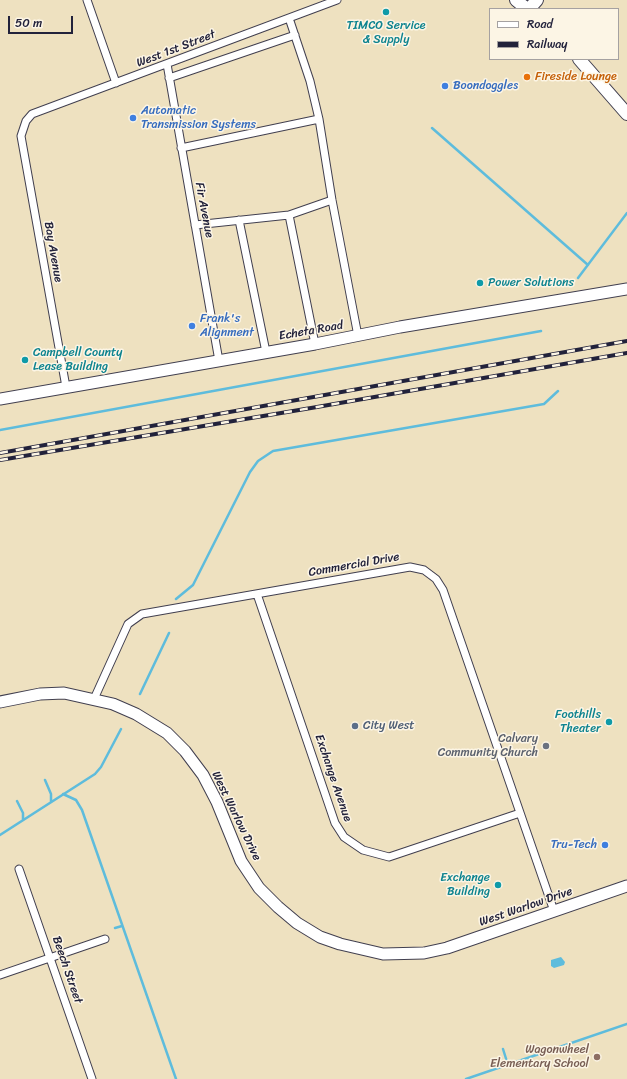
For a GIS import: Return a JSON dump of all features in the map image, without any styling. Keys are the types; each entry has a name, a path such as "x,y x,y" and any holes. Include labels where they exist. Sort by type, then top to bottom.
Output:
{"main road":[{"path":"516,0 527,8"},
{"path":"529,8 537,0"},
{"path":"580,60 627,114"}],"street":[{"path":"87,0 116,83"},
{"name":"West 1st Street","path":"26,121 32,114 337,0"},
{"path":"289,18 310,81 319,118 332,200 358,336"},
{"path":"169,78 295,34"},
{"name":"Fir Avenue","path":"167,64 219,361"},
{"path":"181,148 319,118"},
{"name":"Bay Avenue","path":"26,121 21,136 66,387"},
{"path":"195,225 289,215 332,200"},
{"path":"289,215 315,344"},
{"path":"239,220 266,352"},
{"name":"Echeta Road","path":"0,399 315,344 400,326 627,289"},
{"name":"Commercial Drive","path":"94,699 128,624 142,614 410,567 424,570 436,579 443,590 554,911"},
{"name":"Exchange Avenue","path":"257,594 335,823 344,837 363,850 389,857 520,813"},
{"name":"West Warlow Drive","path":"0,702 40,694 64,693 113,704 136,714 167,733 185,751 203,775 217,802 241,861 260,888 283,911 320,936 340,944 383,954 424,953 447,948 627,886"},
{"name":"Beech Street","path":"19,869 92,1079"},
{"path":"0,975 105,939"}],"water":[{"path":"561,957 565,962 564,965 554,968 551,966 551,960"}],"waterway":[{"path":"432,128 588,265"},
{"path":"578,278 627,213"},
{"path":"0,430 541,331"},
{"path":"176,599 193,585 250,472 258,461 273,451 544,404 558,391"},
{"path":"140,694 169,633"},
{"path":"0,835 95,774 101,767 121,729"},
{"path":"45,780 51,794 51,802"},
{"path":"63,794 76,800 82,810 176,1079"},
{"path":"17,801 23,813 23,820"},
{"path":"115,928 122,926"},
{"path":"466,1079 627,1024"},
{"path":"503,1049 508,1065"}],"railway":[{"path":"0,453 627,341"},
{"path":"0,460 627,353"}],"place":[{"name":"TIMCO Service & Supply","path":"386,12"},
{"name":"Fireside Lounge","path":"527,77"},
{"name":"Boondoggles","path":"445,86"},
{"name":"Automatic Transmission Systems","path":"133,118"},
{"name":"Power Solutions","path":"480,283"},
{"name":"Frank's Alignment","path":"192,326"},
{"name":"Campbell County Lease Building","path":"25,360"},
{"name":"Foothills Theater","path":"609,722"},
{"name":"City West","path":"355,726"},
{"name":"Calvary Community Church","path":"546,746"},
{"name":"Tru-Tech","path":"605,845"},
{"name":"Exchange Building","path":"498,885"},
{"name":"Wagonwheel Elementary School","path":"597,1057"}]}
